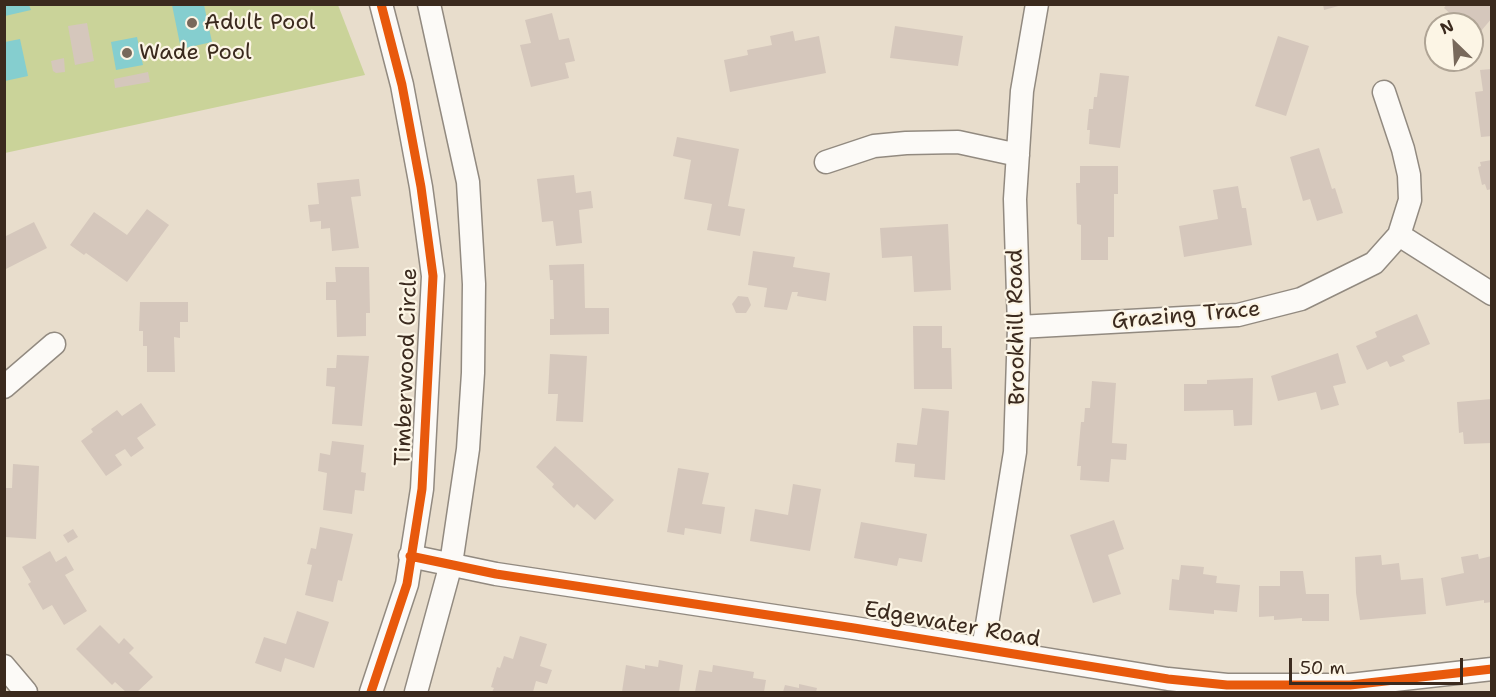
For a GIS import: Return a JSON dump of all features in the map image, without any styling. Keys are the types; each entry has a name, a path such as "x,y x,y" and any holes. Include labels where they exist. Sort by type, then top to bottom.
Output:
{"street":[{"name":"Timberwood Circle","path":"371,693 407,585 422,489 433,276 421,187 404,97 381,4"},
{"path":"416,693 451,564 468,450 473,373 474,284 468,182 429,4"},
{"name":"Brookhill Road","path":"983,649 1015,452 1019,327 1015,199 1022,91 1038,4"},
{"name":"Grazing Trace","path":"1019,327 1210,318 1266,309 1326,289 1374,263 1399,236 1410,200 1409,175 1403,149 1384,92"},
{"path":"826,162 874,146 906,143 958,142 1018,155"},
{"path":"1399,236 1491,294"},
{"path":"4,387 54,344"},
{"name":"Edgewater Road","path":"410,556 496,574 983,649 1086,668 1227,685 1350,685 1487,670"},
{"path":"1462,693 1487,670"},
{"path":"7,674 26,693"}],"green space":[{"path":"4,5 338,5 365,75 5,153"}],"water":[{"path":"4,5 29,5 31,10 5,16"},
{"name":"Adult Pool","path":"172,5 204,5 212,42 181,49"},
{"name":"Wade Pool","path":"137,37 143,65 116,70 111,42"},
{"path":"20,39 28,76 5,81 5,42"}],"building":[{"path":"1323,4 1342,4 1342,5 1324,10"},
{"path":"1447,4 1492,4 1492,18 1484,28 1484,12 1448,12 1444,8"},
{"path":"552,13 559,40 569,38 575,61 565,63 569,78 531,87 520,45 531,43 525,20"},
{"path":"87,23 94,61 75,65 68,26"},
{"path":"895,26 963,36 958,66 890,58"},
{"path":"793,31 795,41 819,36 826,73 730,92 724,60 748,55 747,50 772,45 770,36"},
{"path":"1278,36 1309,46 1286,116 1255,106"},
{"path":"64,58 65,72 53,71 51,61"},
{"path":"1492,69 1492,136 1481,137 1475,92 1483,91 1480,72 1484,72 1484,70"},
{"path":"148,72 150,82 115,88 114,79"},
{"path":"1100,73 1129,76 1120,148 1089,144 1090,130 1087,130 1089,109 1093,109 1094,97 1097,97"},
{"path":"677,137 739,149 728,206 745,209 740,236 707,230 712,204 684,199 691,160 673,156"},
{"path":"1319,148 1332,189 1335,188 1343,213 1317,221 1310,199 1303,201 1290,157"},
{"path":"1492,160 1492,189 1487,190 1485,184 1482,185 1478,167 1481,166 1480,162"},
{"path":"1080,166 1118,166 1118,194 1114,194 1114,237 1108,237 1108,260 1081,260 1081,225 1077,224 1076,183 1080,183"},
{"path":"574,175 576,193 591,191 593,208 579,210 582,243 556,246 553,221 542,222 537,179"},
{"path":"359,179 361,196 351,197 359,248 332,251 330,228 321,229 321,221 310,222 308,205 319,204 317,183"},
{"path":"1238,186 1242,208 1246,208 1252,245 1184,257 1179,226 1218,219 1213,190"},
{"path":"147,209 169,225 127,282 86,253 84,255 70,245 94,212 127,235"},
{"path":"34,222 47,248 4,270 4,237"},
{"path":"948,224 951,290 914,292 912,256 882,258 880,228"},
{"path":"753,251 795,257 793,267 830,273 826,301 797,296 798,292 792,292 787,310 764,307 767,288 748,285"},
{"path":"584,264 585,308 609,308 609,334 550,335 550,319 554,319 553,280 550,280 549,265"},
{"path":"335,267 369,267 370,313 366,313 366,336 337,337 336,300 326,300 326,282 336,282"},
{"path":"738,296 748,297 751,305 746,313 736,313 732,304"},
{"path":"140,302 188,302 188,322 180,322 180,338 174,337 175,372 147,372 147,346 143,346 143,331 139,331"},
{"path":"1417,314 1430,344 1402,356 1405,361 1390,367 1387,361 1367,370 1356,346 1377,337 1375,332"},
{"path":"913,326 942,326 942,348 951,348 952,389 914,389"},
{"path":"1338,353 1346,383 1333,386 1339,405 1321,410 1316,392 1278,401 1271,376"},
{"path":"550,354 587,356 583,422 556,421 558,394 548,394"},
{"path":"337,355 369,356 362,426 332,424 335,387 326,386 327,368 336,368"},
{"path":"1253,378 1252,425 1234,426 1233,410 1184,411 1184,384 1207,384 1207,380"},
{"path":"1092,381 1116,383 1112,443 1127,444 1126,460 1111,459 1109,482 1080,480 1081,466 1077,466 1081,422 1084,422 1085,408 1090,408"},
{"path":"1492,399 1492,443 1464,444 1463,432 1459,433 1457,402"},
{"path":"141,403 156,425 137,438 144,448 131,457 125,449 115,455 122,465 106,476 81,441 93,432 91,429 117,410 122,416"},
{"path":"922,408 949,411 945,480 914,477 915,464 895,462 897,443 917,445"},
{"path":"332,441 364,445 361,472 366,473 364,491 355,490 352,514 323,510 327,473 318,471 320,453 330,455"},
{"path":"555,446 614,500 595,520 577,504 574,508 552,487 554,484 536,467"},
{"path":"13,464 39,466 36,539 5,537 4,488 12,488"},
{"path":"678,468 709,473 702,504 725,507 721,534 685,528 684,535 667,532"},
{"path":"793,484 821,489 810,551 750,541 755,509 788,515"},
{"path":"1114,520 1124,549 1108,555 1121,594 1093,603 1070,535"},
{"path":"861,522 927,534 922,562 899,558 897,566 854,558"},
{"path":"320,527 353,534 342,581 338,580 333,602 305,595 312,565 307,564 311,548 316,549"},
{"path":"73,529 78,537 68,543 63,535"},
{"path":"50,551 56,562 66,556 74,570 65,575 87,611 64,625 52,605 43,610 28,584 31,582 22,567"},
{"path":"1478,554 1479,559 1492,556 1492,602 1484,603 1484,600 1446,606 1441,578 1464,573 1461,557"},
{"path":"1381,555 1382,565 1399,563 1401,580 1423,578 1426,614 1360,620 1356,593 1355,557"},
{"path":"1181,565 1204,567 1203,574 1217,576 1216,583 1240,585 1237,612 1214,610 1214,614 1169,610 1172,579 1179,580"},
{"path":"1280,571 1303,571 1306,594 1329,594 1329,621 1302,621 1302,618 1274,620 1274,616 1259,617 1259,586 1280,586"},
{"path":"297,611 329,622 314,668 285,658 281,672 255,663 264,637 286,644"},
{"path":"100,625 119,644 124,638 134,648 129,653 153,677 137,692 126,692 115,682 112,685 76,649"},
{"path":"520,636 547,644 540,666 552,670 547,684 536,681 533,692 492,692 494,688 491,687 497,667 500,668 504,656 513,659"},
{"path":"659,660 683,665 679,692 622,692 626,665 645,669 645,665 658,667"},
{"path":"713,665 754,672 753,678 766,680 764,692 695,692 699,670 712,672"},
{"path":"799,684 817,688 816,692 783,692 785,685 799,688"}],"cycle path":[{"path":"371,692 407,584 422,489 433,276 421,187 402,85 381,4"},
{"path":"410,556 496,574 854,628 1168,679 1227,685 1350,685 1492,669"}],"place":[{"name":"Adult Pool","path":"192,23"},
{"name":"Wade Pool","path":"127,53"}]}
